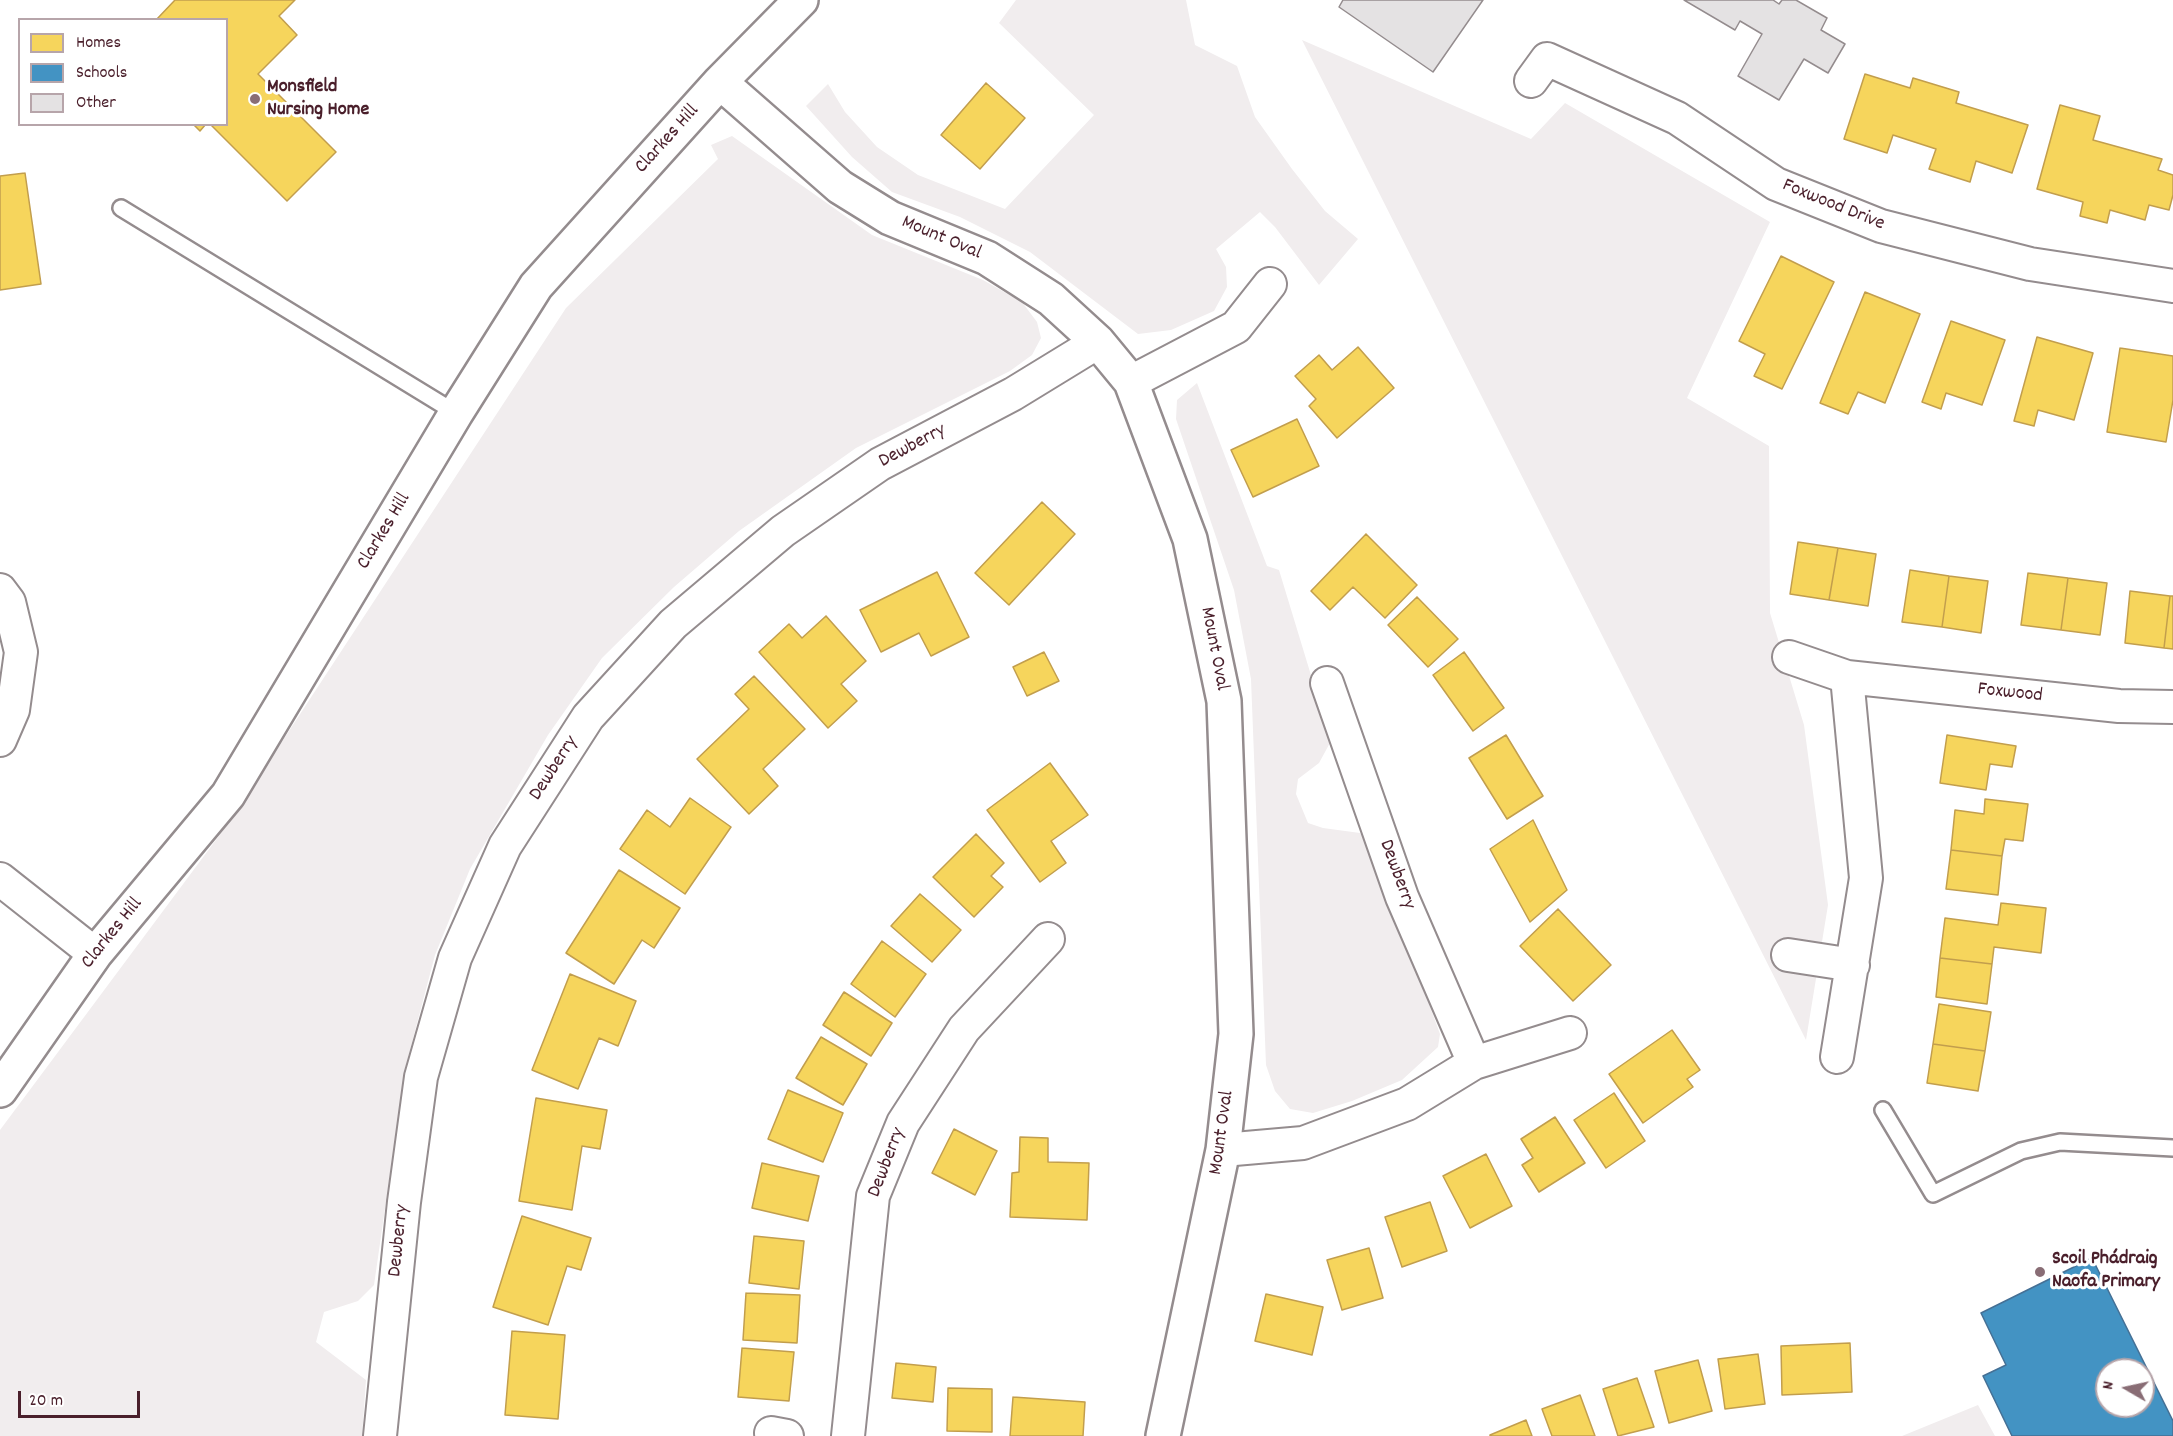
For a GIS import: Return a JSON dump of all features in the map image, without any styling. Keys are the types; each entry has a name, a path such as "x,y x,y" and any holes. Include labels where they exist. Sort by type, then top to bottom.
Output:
{"street":[{"name":"Clarkes Hill","path":"0,1090 94,954 228,795 456,413 536,286 720,82 801,0"},
{"name":"Foxwood Drive","path":"1531,81 1547,59 1677,118 1776,184 1881,226 2030,264 2173,286"},
{"name":"Mount Oval","path":"720,82 840,187 890,218 987,258 1051,299 1098,342 1131,382 1190,538 1224,701 1236,1034 1223,1150 1162,1436"},
{"path":"1131,382 1236,327 1270,284"},
{"name":"Dewberry","path":"380,1436 404,1202 421,1077 452,969 505,846 588,717 673,624 783,531 880,464 1013,394 1098,342"},
{"path":"0,590 9,602 21,652 13,710 0,740"},
{"name":"Foxwood","path":"1789,657 1847,677 2119,706 2173,707"},
{"path":"1837,1057 1866,878 1847,677"},
{"name":"Dewberry","path":"1327,683 1402,897 1474,1063"},
{"path":"0,879 94,954"},
{"name":"Dewberry","path":"848,1436 873,1196 903,1122 964,1029 1048,939"},
{"path":"1788,955 1853,965"},
{"path":"1223,1150 1303,1143 1407,1104 1474,1063 1570,1033"}],"lane":[{"path":"121,208 456,413"},
{"path":"1883,1110 1933,1194 2021,1151 2060,1142 2173,1148"}],"shaded area":[{"path":"1016,0 1186,0 1195,45 1237,66 1255,117 1325,211 1358,239 1319,285 1275,227 1260,212 1216,249 1226,267 1227,287 1214,311 1171,330 1138,334 1030,252 960,217 892,192 852,157 806,106 828,84 845,112 877,147 918,175 1005,209 1094,115 999,23"},
{"path":"1302,40 1531,139 1565,103 1770,222 1687,398 1769,446 1770,613 1804,725 1828,905 1806,1040"},
{"path":"732,136 872,235 983,280 1022,302 1037,322 1041,338 1032,355 1010,371 856,448 739,531 674,587 602,658 548,735 470,869 435,955 405,1069 374,1285 358,1301 324,1312 316,1342 366,1380 362,1436 0,1436 0,1130 230,821 566,308 718,159 711,145"},
{"path":"1197,383 1267,566 1279,570 1331,741 1319,763 1298,779 1296,794 1308,823 1323,828 1360,833 1373,851 1440,1034 1438,1047 1402,1080 1352,1101 1313,1113 1290,1109 1275,1091 1266,1065 1251,679 1234,590 1176,419 1177,400"},
{"path":"1978,1405 1995,1436 1902,1436"}],"building: Homes":[{"name":"Monsfield Nursing Home","path":"175,0 295,0 279,16 297,35 258,74 336,152 287,201 212,126 228,126 228,18 158,18"},
{"path":"1865,74 1910,88 1913,78 1959,92 1956,103 2028,125 2012,173 1976,161 1970,182 1929,169 1936,149 1893,135 1887,153 1844,139"},
{"path":"986,83 1025,118 980,169 941,135"},
{"path":"2060,105 2100,116 2093,140 2162,159 2158,170 2173,175 2173,195 2169,210 2149,205 2145,220 2110,210 2107,223 2080,216 2083,202 2037,189"},
{"path":"195,126 204,126 200,131"},
{"path":"25,173 41,284 0,290 0,176"},
{"path":"1781,256 1834,282 1782,389 1754,376 1765,354 1739,341"},
{"path":"1865,292 1920,314 1885,403 1858,392 1848,414 1820,403"},
{"path":"1951,321 2005,340 1982,405 1946,393 1941,409 1922,402"},
{"path":"2037,337 2093,353 2074,420 2038,410 2034,426 2014,421"},
{"path":"1358,347 1394,388 1337,438 1309,406 1316,399 1295,376 1319,355 1332,370"},
{"path":"2120,348 2173,356 2173,400 2166,442 2107,432"},
{"path":"1297,419 1319,466 1253,497 1231,450"},
{"path":"1042,502 1075,534 1009,605 975,573"},
{"path":"1366,534 1417,585 1385,618 1353,587 1330,610 1311,591"},
{"path":"1798,542 1838,548 1829,600 1790,594"},
{"path":"1838,548 1876,554 1868,606 1829,600"},
{"path":"1910,570 1949,576 1942,627 1902,622"},
{"path":"937,572 969,637 931,656 919,633 881,652 860,610"},
{"path":"2028,573 2068,578 2061,630 2021,625"},
{"path":"1949,576 1988,581 1981,633 1942,627"},
{"path":"2068,578 2107,583 2100,635 2061,630"},
{"path":"2130,591 2170,596 2164,648 2125,643"},
{"path":"2170,596 2173,596 2173,649 2164,648"},
{"path":"1417,597 1458,639 1428,667 1388,625"},
{"path":"826,616 866,661 841,684 857,701 828,728 759,652 789,624 802,638"},
{"path":"1044,652 1059,681 1027,696 1013,667"},
{"path":"1464,652 1504,708 1473,731 1433,675"},
{"path":"754,676 805,729 763,769 778,786 749,814 697,759 749,709 735,694"},
{"path":"1506,735 1543,796 1507,819 1469,758"},
{"path":"1947,735 2016,746 2012,767 1990,764 1986,790 1940,783"},
{"path":"1050,763 1088,815 1051,841 1066,863 1040,882 987,810"},
{"path":"690,798 731,827 685,894 620,849 647,810 670,827"},
{"path":"1985,799 2028,804 2023,841 2005,839 2002,856 1951,850 1955,810 1984,814"},
{"path":"1533,820 1567,890 1530,922 1490,849"},
{"path":"976,834 1004,863 991,876 1003,887 974,917 933,877"},
{"path":"1951,850 2002,856 1998,895 1946,889"},
{"path":"619,870 680,908 654,948 642,940 614,984 566,953"},
{"path":"920,894 961,930 932,962 891,926"},
{"path":"2001,903 2046,908 2041,953 1994,947 1992,964 1940,958 1945,918 1998,925"},
{"path":"1558,909 1611,965 1573,1001 1520,946"},
{"path":"882,941 926,974 895,1017 851,984"},
{"path":"1940,958 1992,964 1987,1004 1936,997"},
{"path":"570,974 636,1001 618,1046 599,1038 578,1089 532,1070"},
{"path":"844,992 892,1023 871,1056 823,1025"},
{"path":"1939,1004 1991,1012 1985,1051 1933,1044"},
{"path":"1672,1030 1700,1070 1687,1079 1693,1087 1643,1123 1609,1074"},
{"path":"821,1037 867,1064 843,1105 796,1078"},
{"path":"1933,1044 1985,1051 1978,1091 1927,1083"},
{"path":"788,1090 843,1113 823,1162 768,1139"},
{"path":"1614,1093 1645,1141 1606,1168 1574,1120"},
{"path":"536,1098 607,1110 600,1149 582,1146 572,1210 519,1201"},
{"path":"1555,1117 1585,1163 1539,1192 1522,1165 1533,1158 1521,1139"},
{"path":"954,1129 997,1151 975,1195 932,1173"},
{"path":"1020,1137 1048,1138 1048,1162 1089,1163 1087,1220 1010,1217 1012,1173 1019,1172"},
{"path":"1486,1154 1512,1206 1470,1228 1443,1176"},
{"path":"762,1163 819,1176 808,1221 752,1208"},
{"path":"1430,1202 1447,1251 1402,1267 1385,1217"},
{"path":"522,1216 591,1238 581,1270 567,1266 548,1325 493,1307"},
{"path":"754,1236 804,1241 799,1289 749,1283"},
{"path":"1369,1248 1383,1298 1342,1310 1327,1260"},
{"path":"746,1293 800,1295 797,1343 743,1340"},
{"path":"1266,1294 1323,1307 1312,1355 1255,1341"},
{"path":"512,1331 565,1335 558,1419 505,1415"},
{"path":"1850,1343 1852,1392 1782,1395 1781,1346"},
{"path":"742,1348 794,1352 789,1401 738,1397"},
{"path":"1758,1354 1765,1404 1725,1409 1718,1359"},
{"path":"1698,1360 1712,1411 1669,1423 1655,1371"},
{"path":"896,1363 936,1367 933,1402 892,1398"},
{"path":"1637,1378 1654,1427 1618,1436 1603,1389"},
{"path":"948,1388 992,1389 992,1432 947,1431"},
{"path":"1580,1395 1595,1436 1552,1436 1542,1409"},
{"path":"1013,1397 1085,1402 1083,1436 1010,1436"},
{"path":"1526,1420 1532,1436 1490,1436 1490,1435"}],"building: Schools":[{"path":"2092,1258 2142,1358 2095,1358 2095,1418 2155,1418 2155,1385 2173,1421 2173,1436 2012,1436 1983,1376 2006,1365 1981,1313"}],"building: Other":[{"path":"1343,0 1483,0 1433,72 1339,7"},
{"path":"1684,0 1773,0 1779,4 1782,0 1796,0 1827,18 1821,30 1845,44 1828,73 1804,59 1779,100 1738,76 1762,34 1740,21 1735,30"}],"place":[{"name":"Monsfield Nursing Home","path":"255,99"},
{"name":"Scoil Phádraig Naofa Primary","path":"2040,1272"}]}
